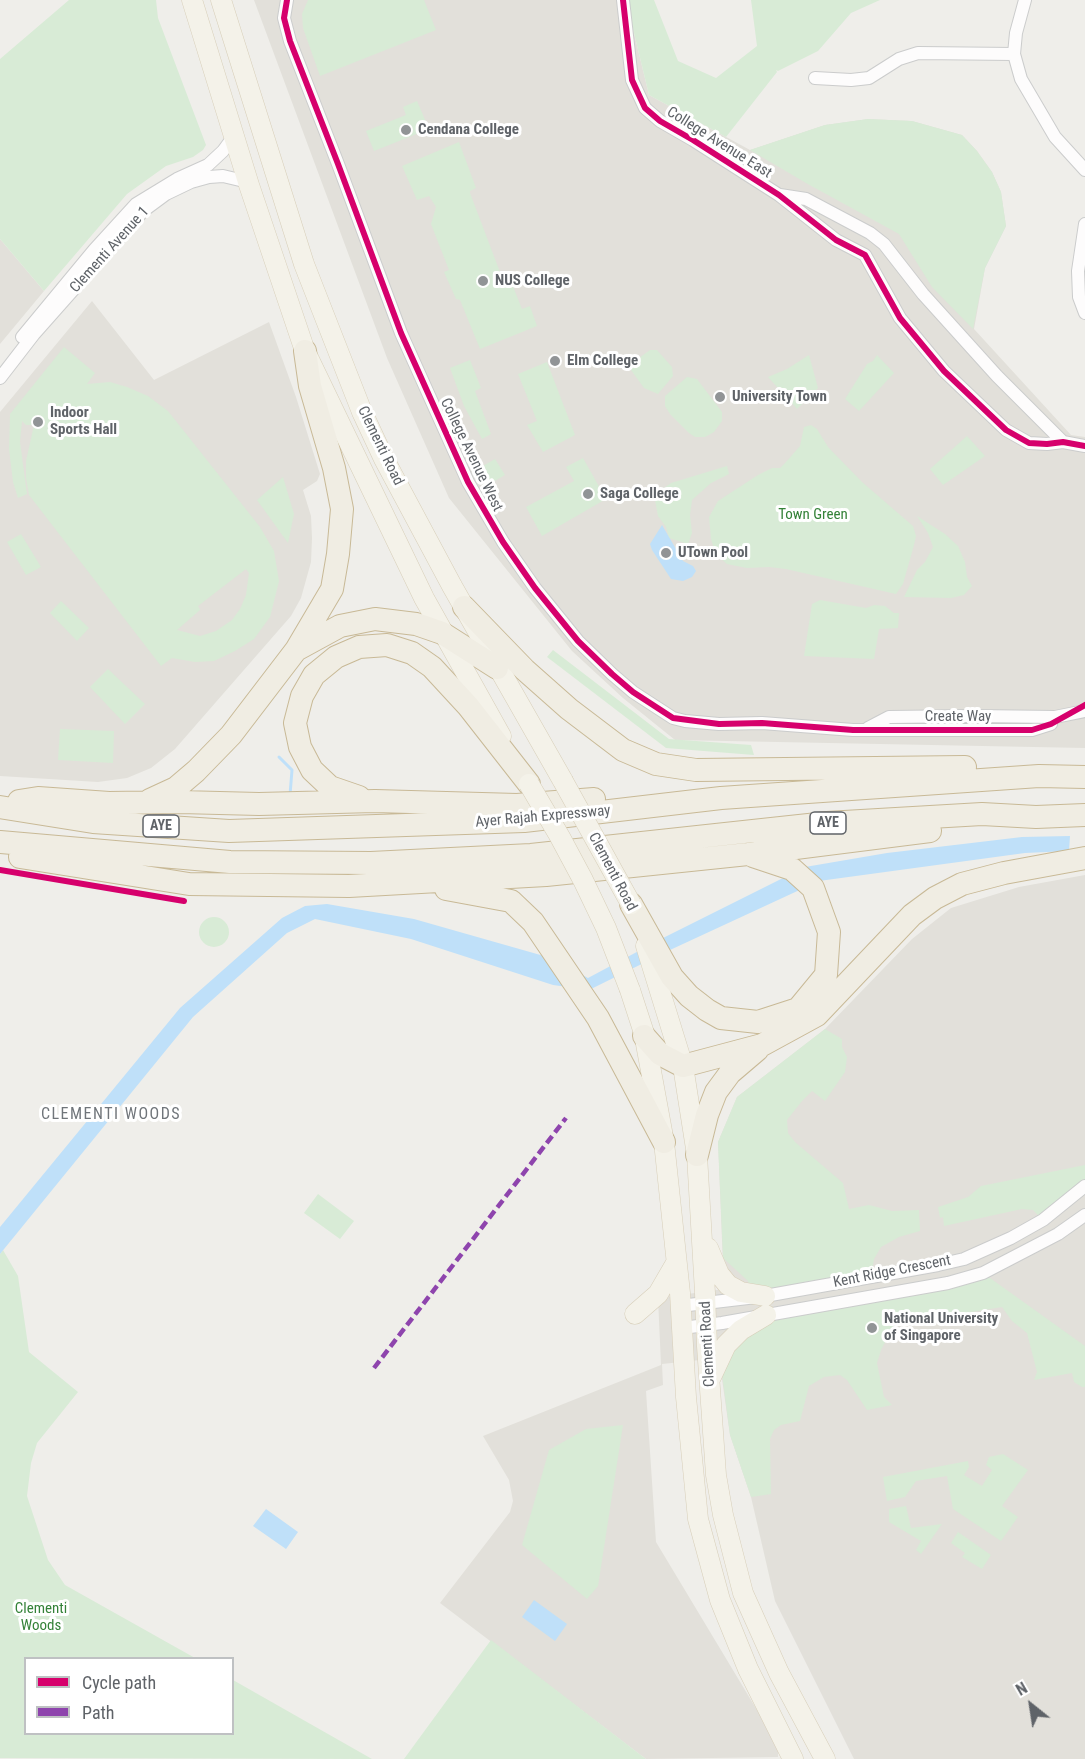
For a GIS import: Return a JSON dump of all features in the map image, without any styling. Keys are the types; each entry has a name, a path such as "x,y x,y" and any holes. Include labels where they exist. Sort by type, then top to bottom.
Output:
{"highway":[{"path":"146,802 176,788 231,735 296,650 332,589 342,509 334,468 310,386 305,351"},
{"path":"464,607 525,670 569,709 623,750 656,764 696,770 994,766 1039,776"},
{"path":"296,650 340,626 375,619 416,624 442,633 497,668"},
{"path":"375,801 330,787 312,770 300,747 295,723 302,696 314,675 336,657 359,647 387,645 412,653 432,667 468,706 529,784"},
{"name":"Ayer Rajah Expressway","path":"0,807 93,822 229,831 524,821 721,798 1039,776 1085,777"},
{"path":"0,807 32,799 109,803 259,804 375,801 517,805 672,794 721,798"},
{"name":"AYE","path":"0,842 230,862 371,863 531,855 827,823 982,814 1036,817 1085,815"},
{"path":"0,853 189,884 205,894 279,897 305,886 414,883 546,875 748,854 1036,817"},
{"path":"631,904 672,977 706,1010 721,1018 758,1022 798,1009 826,975 829,932 813,888 792,868 748,854"},
{"path":"697,1155 706,1115 716,1092 730,1073 762,1045 817,1015 912,915 935,897 962,884 1004,873 1085,858"},
{"path":"414,883 511,901 533,922 598,1018 664,1142"},
{"path":"644,1035 660,1054 683,1066 762,1045"}],"main road":[{"name":"Clementi Road","path":"192,0 249,185 305,351 442,633 560,837 606,928 630,990 644,1035 664,1142 698,1519 720,1600 748,1669 793,1759"},
{"name":"Clementi Road","path":"221,0 304,264 343,365 384,459 497,668 631,904 655,968 683,1066 697,1155 716,1475 723,1515 743,1593 778,1673 825,1759"},
{"path":"701,1228 719,1274 728,1285 741,1292 765,1296"},
{"path":"635,1314 658,1294 676,1263"},
{"path":"710,1379 726,1345 741,1330 766,1316"}],"street":[{"name":"College Avenue West","path":"287,0 284,18 290,41 406,345 468,482 503,542 557,616 578,641 619,680 673,718 719,724 762,723 843,730 864,729"},
{"name":"College Avenue East","path":"623,0 632,80 645,108 665,125 693,140 779,195 836,240 865,255 900,318 944,371 1006,430 1029,443 1063,442"},
{"path":"1025,0 1016,33 1014,54 1021,79 1055,137 1085,170"},
{"path":"815,78 851,80 869,78 899,59 918,53 1014,54"},
{"name":"Clementi Avenue 1","path":"0,364 60,290 136,204 177,178 208,165 223,151 231,140 233,132"},
{"name":"Clementi Avenue 1","path":"0,378 34,334 143,211 166,194 191,182 209,177 224,176 244,181 249,185"},
{"name":"College Avenue East","path":"779,195 806,199 870,233 884,244 923,294 997,376 1063,442"},
{"path":"1085,224 1078,271 1079,297 1085,313"},
{"path":"1063,442 1085,446"},
{"name":"Create Way","path":"864,729 889,717 1055,717 1085,711"},
{"name":"Create Way","path":"864,729 1032,730 1051,724"},
{"name":"Kent Ridge Crescent","path":"680,1306 765,1296 964,1259 1011,1239 1043,1220 1085,1186"},
{"name":"Kent Ridge Crescent","path":"681,1328 766,1316 922,1287 983,1273 1058,1234 1085,1215"},
{"path":"964,1259 983,1273"},
{"path":"921,1268 918,1279 922,1287"},
{"path":"903,1271 908,1281 906,1290"}],"shaded area":[{"name":"University Town","path":"254,0 626,0 649,95 750,150 825,125 868,119 912,121 962,135 992,172 1001,192 1006,226 985,268 974,329 1071,435 1085,437 1085,748 675,740 623,698 572,651 449,498 387,358"},
{"path":"0,239 44,291 0,344"},
{"path":"92,301 154,380 269,322 320,474 317,481 303,490 311,516 311,562 301,598 291,616 175,749 151,768 127,778 98,782 0,776 0,412"},
{"name":"National University of Singapore","path":"1085,875 1085,1759 854,1759 775,1601 751,1497 730,1435 719,1358 662,1364 663,1385 646,1391 656,1542 778,1745 778,1757 646,1759 440,1603 510,1512 513,1501 509,1480 483,1436 661,1365 658,1298 724,1289 718,1142 737,1097 825,1029 912,939 951,908 1019,887"}],"green space":[{"path":"69,0 156,0 158,18 206,145 193,157 166,166 127,194 44,291 0,239 0,59"},
{"path":"308,0 424,0 436,30 320,76 303,28 302,14"},
{"path":"626,0 654,0 678,61 716,78 757,46 751,0 880,0 851,13 818,51 776,70 777,72 726,137 649,95"},
{"path":"417,101 429,129 374,151 366,131 406,115 403,107"},
{"path":"868,119 912,121 962,135 992,172 1001,192 1006,226 985,268 973,329 932,287 899,234 750,150 825,125"},
{"path":"459,142 476,188 470,193 503,280 510,279 522,309 530,306 537,326 480,349 460,300 456,299 444,272 449,270 431,224 436,207 429,196 417,200 402,166"},
{"path":"64,347 95,373 87,384 110,382 127,387 148,396 168,411 260,527 274,551 279,581 270,617 254,639 214,661 195,662 172,658 161,666 29,495 26,461 34,425 26,425 22,421 20,442 27,494 18,498 13,482 9,449 10,414","holes":["246,569 249,573 246,595 232,620 216,631 200,636 177,630 200,610 198,606"]},
{"path":"650,350 657,350 672,367 673,376 658,394 644,388 631,370 632,363"},
{"path":"809,355 818,388 797,409 768,377 787,369"},
{"path":"877,355 894,373 859,411 845,399 867,364"},
{"path":"470,360 481,388 475,391 491,434 482,439 464,406 450,368"},
{"path":"547,362 575,435 543,452 527,425 537,421 518,374"},
{"path":"687,377 697,379 722,412 722,421 714,432 705,437 695,437 689,433 665,406 665,396"},
{"name":"Town Green","path":"811,425 817,429 828,447 862,482 913,526 916,536 914,545 903,584 896,594 786,569 747,568 727,564 716,554 711,539 709,517 718,501 758,475 772,468 780,468 800,446 804,427"},
{"path":"967,436 985,456 943,485 930,469"},
{"path":"583,458 606,499 542,536 526,507 574,481 566,467"},
{"path":"495,459 505,475 486,486 476,470"},
{"path":"727,466 729,474 711,483 692,500 690,515 692,533 688,544 669,538 666,527 658,516 655,500 661,490 671,483"},
{"path":"283,477 294,514 288,543 257,500"},
{"path":"917,516 945,534 958,546 972,586 964,595 951,598 904,597 917,570 925,562 933,547 928,533"},
{"path":"21,534 41,567 26,575 7,542"},
{"path":"820,600 866,608 874,605 885,606 894,613 899,613 898,628 879,629 874,659 804,656 812,604"},
{"path":"61,601 89,628 77,641 50,613"},
{"path":"553,650 669,739 751,745 754,755 666,748 547,657"},
{"path":"108,669 145,704 125,724 90,687"},
{"path":"60,729 114,731 113,763 58,760"},
{"path":"214,917 225,921 229,932 225,943 214,947 203,943 199,932 203,921"},
{"path":"825,1029 842,1039 842,1047 847,1057 845,1072 825,1101 812,1091 802,1101 787,1120 788,1133 795,1142 843,1183 849,1209 869,1205 892,1211 919,1210 920,1231 899,1237 881,1247 874,1259 871,1277 750,1293 748,1281 723,1258 718,1142 737,1097"},
{"path":"1085,1165 1085,1185 1043,1220 1033,1210 1022,1209 944,1226 943,1217 940,1218 938,1207 968,1197 981,1186"},
{"path":"318,1194 354,1221 340,1239 304,1213"},
{"name":"Clementi Woods","path":"3,1250 18,1276 29,1352 78,1392 37,1443 31,1463 27,1496 48,1560 65,1585 193,1657 24,1657 24,1735 234,1735 234,1681 372,1759 0,1758 0,1254"},
{"path":"983,1273 1085,1346 1085,1387 1074,1382 1072,1373 1034,1380 1037,1372 1027,1333 1012,1321 1002,1307 894,1325 877,1363 884,1397 892,1405 867,1410 847,1380 840,1375 824,1377 809,1386 800,1421 781,1425 774,1430 770,1439 771,1494 751,1497 730,1435 722,1374 749,1325"},
{"path":"623,1425 598,1586 587,1599 522,1545 549,1450 586,1429"},
{"path":"1003,1454 1028,1470 1002,1506 1018,1517 1001,1541 953,1509 947,1476 916,1481 905,1497 887,1501 883,1477 968,1461 969,1467 964,1475 982,1486 992,1470 986,1465 989,1457"},
{"path":"906,1506 911,1528 942,1524 921,1554 916,1550 921,1541 889,1522 889,1509"},
{"path":"958,1532 991,1555 982,1569 962,1557 965,1553 951,1543"},
{"path":"491,1640 646,1759 404,1759"}],"water":[{"name":"UTown Pool","path":"662,525 683,561 693,566 696,571 692,577 683,581 671,579 652,550 650,544"},
{"path":"1070,836 1069,851 1025,853 819,881 589,990 553,985 411,939 315,919 287,933 193,1017 0,1254 0,1227 180,1008 282,918 305,906 327,904 414,919 551,958 588,978 805,867 887,853 1022,837"},
{"path":"266,1509 298,1532 286,1549 253,1526"},
{"path":"534,1600 567,1624 555,1641 522,1617"}],"waterway":[{"path":"279,757 292,770 290,795"}],"marked path":[{"path":"374,1368 566,1118"}],"cycle path":[{"path":"287,0 284,18 290,41 401,333 468,482 503,542 535,588 578,641 612,674 633,692 673,718 719,724 762,723 853,730 1032,730 1051,724 1085,705"},
{"path":"623,0 632,80 645,108 660,121 779,195 836,240 865,255 900,318 944,371 1006,430 1029,443 1063,442 1085,446"},
{"path":"0,870 184,901"}],"place":[{"name":"Cendana College","path":"406,130"},
{"name":"NUS College","path":"483,281"},
{"name":"Elm College","path":"555,361"},
{"name":"University Town","path":"720,397"},
{"name":"Indoor Sports Hall","path":"38,422"},
{"name":"Saga College","path":"588,494"},
{"name":"UTown Pool","path":"666,553"},
{"name":"National University of Singapore","path":"872,1328"}],"district":[{"name":"CLEMENTI WOODS","path":"111,1115"}]}
